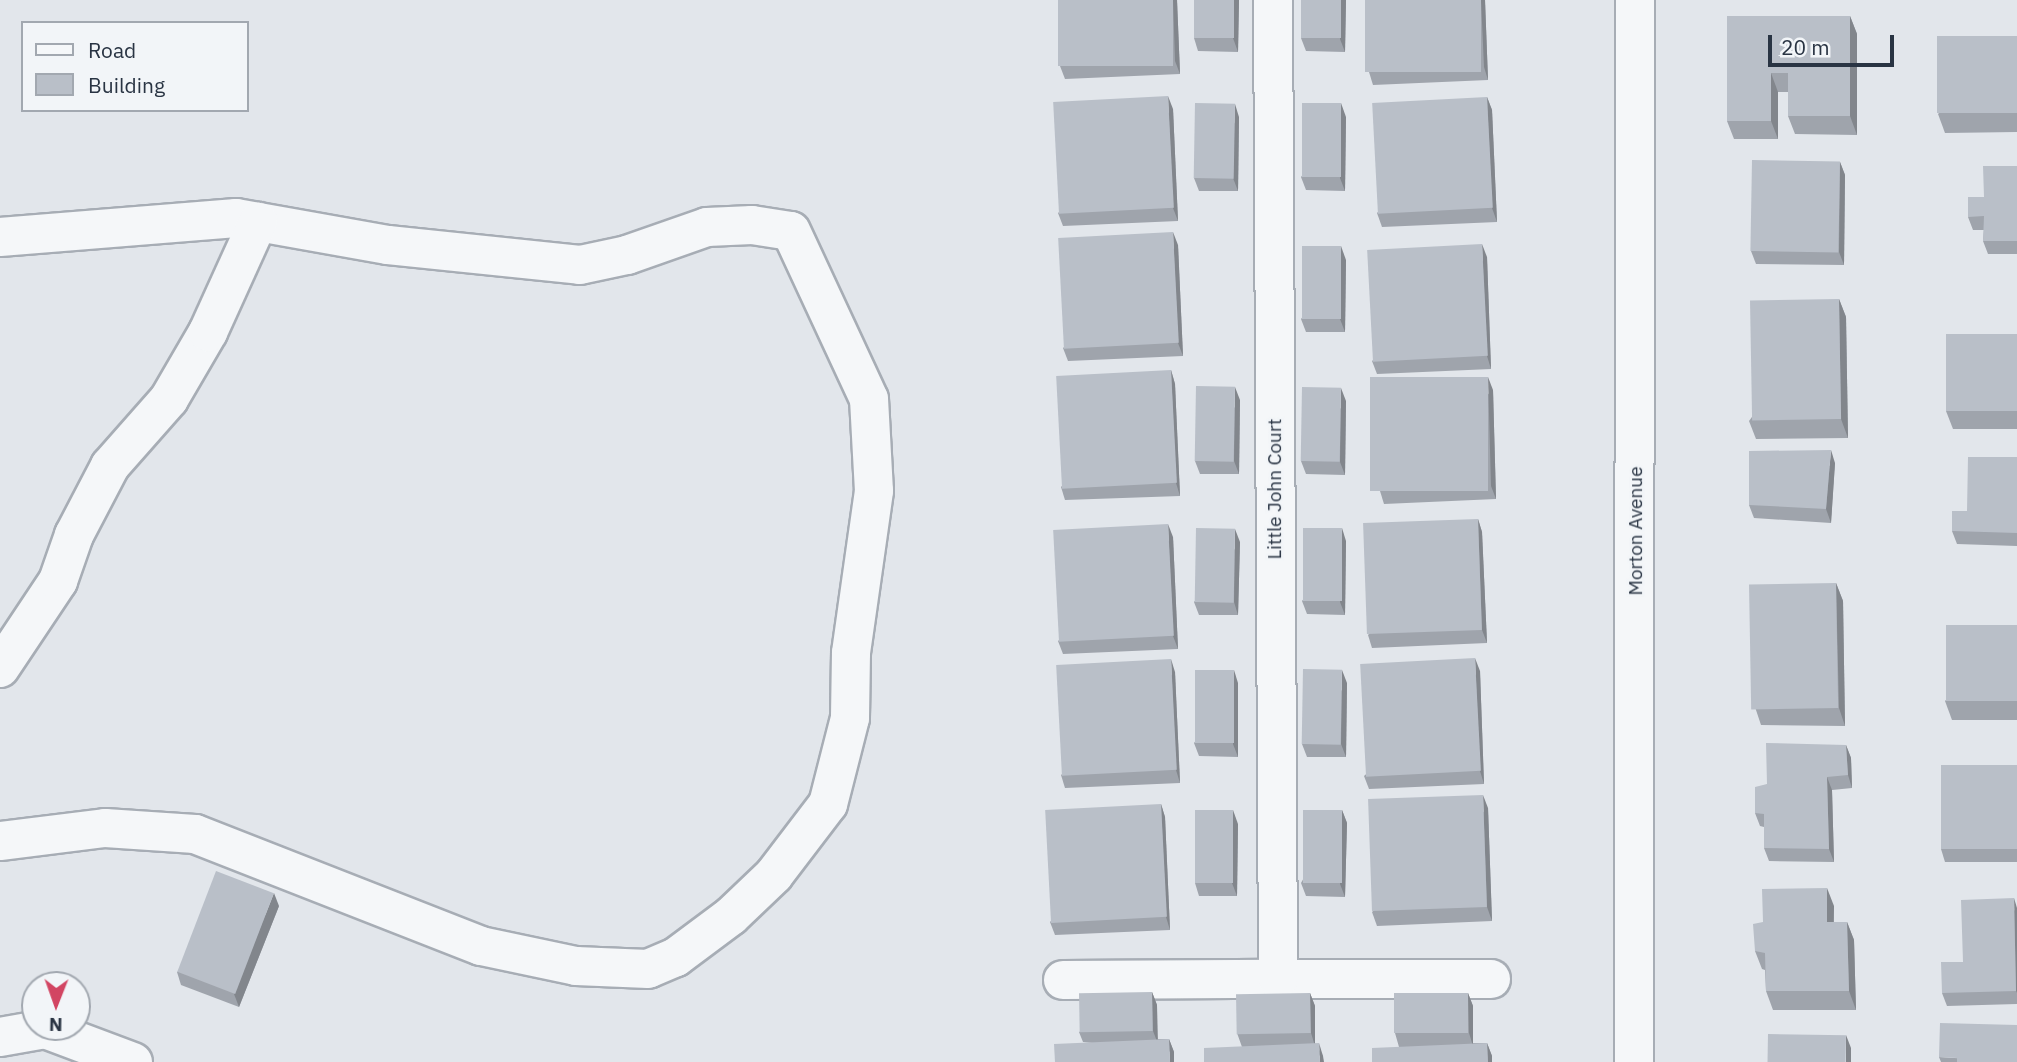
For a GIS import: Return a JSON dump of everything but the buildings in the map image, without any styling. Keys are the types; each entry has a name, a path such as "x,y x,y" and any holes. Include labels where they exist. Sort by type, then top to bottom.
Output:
{"street":[{"name":"Little John Court","path":"1273,0 1278,978"},
{"name":"Morton Avenue","path":"1634,1062 1635,0"},
{"path":"0,237 236,218 387,245 580,265 627,255 708,227 752,225 791,231 869,399 874,435 874,491 851,653 850,718 828,804 774,875 731,916 676,957 648,969 617,971 522,958 481,946 195,834 105,828 0,841"},
{"path":"0,668 58,581 74,535 110,466 176,388 208,332 258,222"},
{"path":"1063,980 1491,979"},
{"path":"0,1037 45,1029 133,1062"}]}
